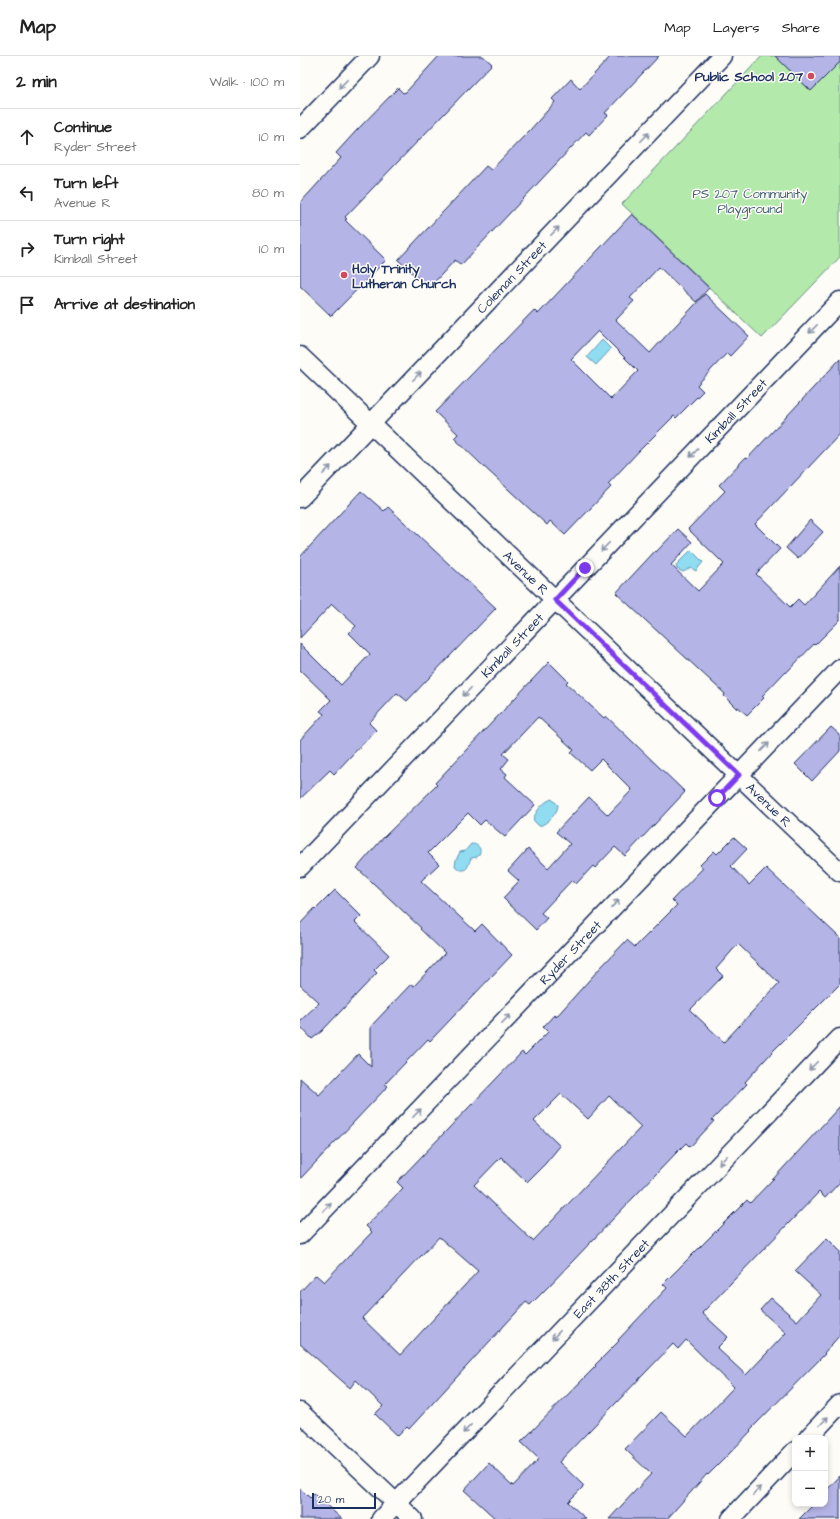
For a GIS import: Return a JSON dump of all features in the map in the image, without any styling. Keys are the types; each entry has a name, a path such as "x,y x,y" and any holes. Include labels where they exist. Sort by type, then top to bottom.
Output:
{"street":[{"path":"300,130 370,56"},
{"name":"Coleman Street","path":"300,498 722,56"},
{"name":"Kimball Street","path":"300,866 840,301"},
{"name":"Avenue R","path":"300,356 840,872"},
{"name":"Ryder Street","path":"300,1235 840,669"},
{"name":"East 38th Street","path":"381,1519 840,1038"},
{"path":"811,1435 840,1404"},
{"path":"300,1412 413,1519"},
{"path":"731,1519 792,1454"}],"green space":[{"name":"PS 207 Community Playground","path":"762,56 775,56 811,91 840,62 840,257 762,338 622,204"}],"water":[{"path":"602,340 611,349 596,365 587,357"},
{"path":"691,550 703,562 696,571 691,568 683,572 677,569 676,565"},
{"path":"552,799 558,805 558,808 549,821 539,826 533,820 534,817 543,804"},
{"path":"471,844 477,845 480,848 479,855 471,858 467,868 460,870 455,866 456,860 460,852 465,851"}],"building":[{"path":"439,56 483,56 492,64 345,217 347,219 345,220 386,260 331,316 300,286 300,203 341,158 336,153 356,131 398,88 403,93 406,92"},
{"path":"611,56 659,56 605,113 608,115 589,135 586,132 461,265 455,260 429,288 398,260 486,166 491,170 530,130 555,102 552,99 571,79 580,89"},
{"name":"Public School 207","path":"775,56 840,56 840,62 811,91"},
{"path":"632,214 709,288 696,302 659,267 630,298 634,301 616,320 650,353 705,294 749,336 730,356 727,353 697,385 703,391 676,418 674,416 639,451 608,484 611,487 565,535 550,521 547,525 482,465 454,438 458,434 435,412 534,310 538,314","holes":["598,331 638,371 611,399 571,359"]},
{"path":"840,359 840,434 755,524 780,549 756,574 790,607 798,599 804,605 840,566 840,620 786,673 785,672 762,696 764,698 747,715 738,707 737,709 724,696 725,694 616,593 655,551 656,552 678,529 692,542 671,565 698,591 724,564 688,529 725,491 719,485 745,458 747,459"},
{"path":"361,491 384,511 388,507 496,608 407,701 397,693 369,723 376,730 334,774 330,770 300,799 300,740 324,714 320,711 331,700 300,670 300,644 341,685 370,654 349,633 356,626 332,604 300,638 300,557"},
{"path":"810,520 823,532 798,559 786,548"},
{"path":"549,662 568,681 566,683 604,718 606,716 685,792 625,856 615,847 595,868 593,866 576,884 572,880 541,913 547,918 536,930 503,898 519,881 508,871 528,849 548,868 570,844 556,832 589,797 608,815 632,790 601,759 590,770 571,753 574,750 538,717 503,754 509,759 501,769 507,774 505,777 535,805 505,837 485,820 480,825 468,813 428,853 439,864 421,881 475,931 482,924 512,955 430,1041 428,1039 385,1084 388,1086 300,1179 300,1078 319,1095 358,1054 371,1067 371,1026 411,984 414,986 445,953 420,929 421,928 357,868 383,838 437,785 435,783"},
{"path":"831,727 840,735 840,751 812,781 795,764"},
{"path":"734,837 747,849 731,866 749,885 766,868 840,938 840,984 773,1051 745,1082 747,1084 712,1120 714,1121 690,1147 686,1143 530,1305 526,1302 409,1429 407,1427 398,1436 375,1414 383,1406 356,1380 350,1388 300,1344 300,1292 316,1275 324,1282 372,1232 366,1226 403,1188 397,1182 522,1052 525,1055 548,1032 543,1027 554,1015 556,1017 627,940 635,947 677,905 672,900 703,868 700,865 714,851 717,854","holes":["738,944 779,983 724,1042 690,1010 723,976 716,969","561,1094 588,1119 609,1096 641,1127 533,1241 474,1185 501,1157 527,1182 545,1164 560,1146 534,1121","439,1237 478,1271 400,1355 362,1318"]},
{"path":"335,890 361,916 355,922 389,955 374,970 377,973 322,1031 312,1039 300,1026 300,1021 319,1003 300,985 300,924"},
{"path":"840,1106 840,1182 825,1198 819,1192 702,1313 728,1337 717,1348 746,1375 786,1333 760,1310 771,1298 797,1321 821,1295 795,1271 827,1238 840,1251 840,1335 824,1353 825,1354 750,1430 751,1431 728,1455 708,1475 707,1474 667,1519 609,1519 651,1474 625,1449 661,1412 687,1436 734,1387 686,1340 678,1349 673,1344 559,1462 584,1486 568,1502 586,1519 496,1519 464,1490 489,1463 513,1486 539,1459 521,1442 596,1366 595,1365 667,1288 663,1284 747,1200 750,1203"},
{"path":"840,1476 840,1519 799,1519 811,1507 828,1507 828,1489"},
{"path":"300,1488 310,1498 314,1494 342,1519 300,1519"}],"place":[{"name":"Public School 207","path":"811,76"},
{"name":"Holy Trinity Lutheran Church","path":"344,275"}],"route":[{"path":"585,568 555,600 739,775 717,798"}]}
